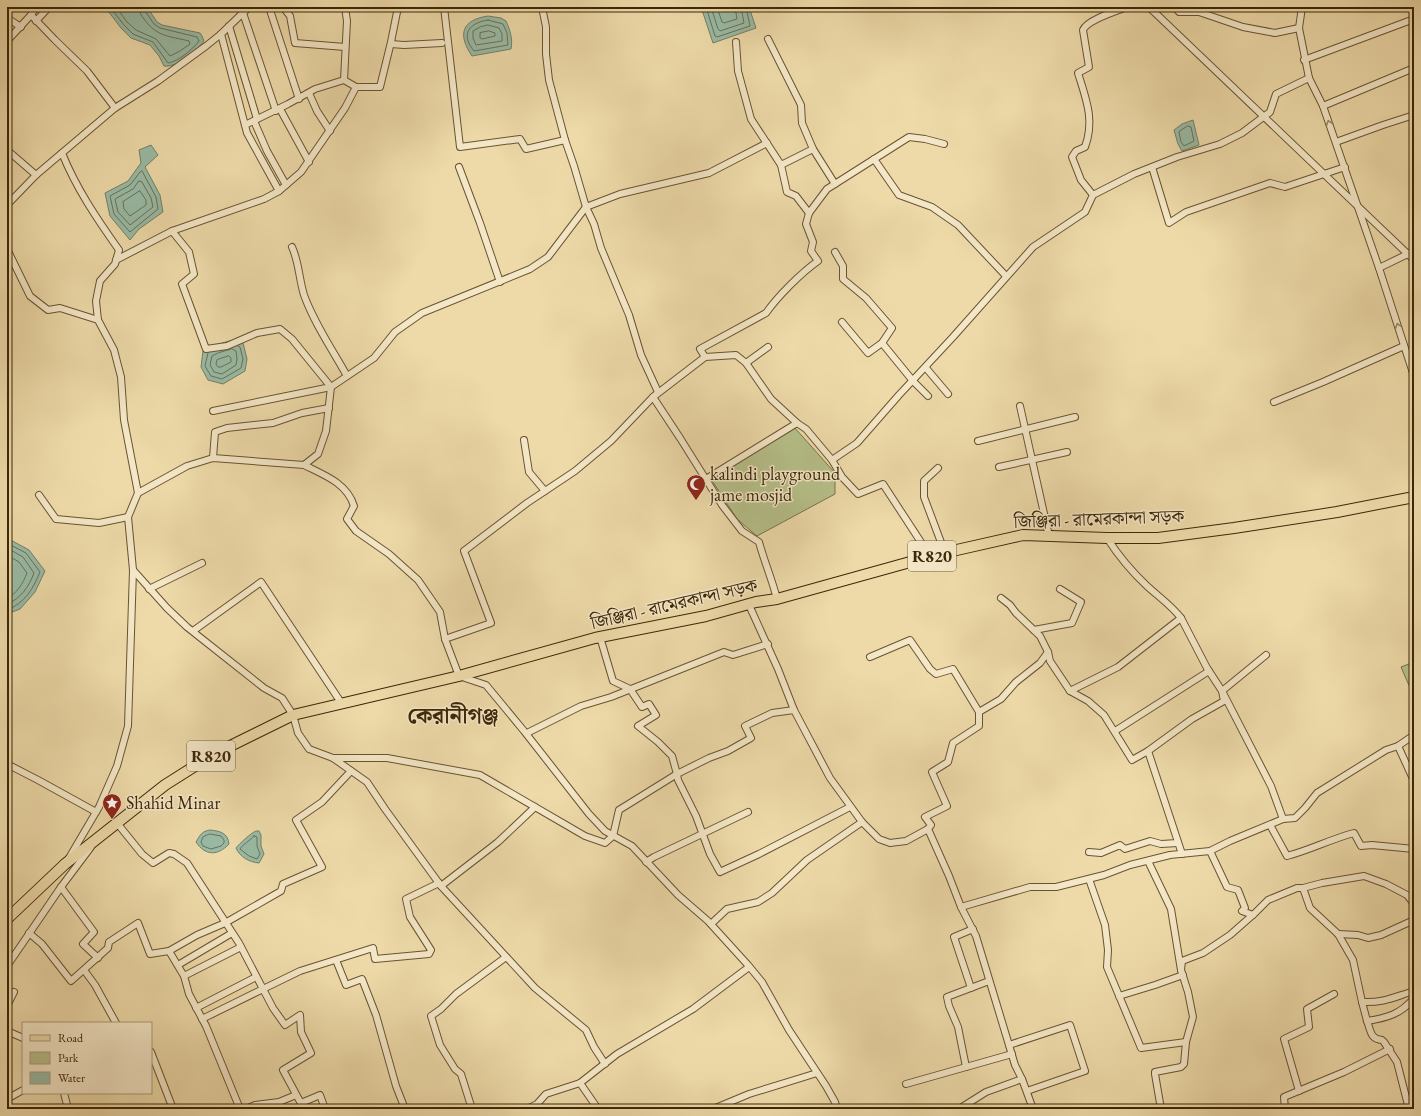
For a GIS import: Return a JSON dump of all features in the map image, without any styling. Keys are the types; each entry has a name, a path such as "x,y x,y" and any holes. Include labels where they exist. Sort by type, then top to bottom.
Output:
{"main road":[{"name":"জিঞ্জিরা - রামেরকান্দা সড়ক","path":"7,919 65,864 165,785 214,754 293,715 459,676 600,637 706,616 777,599 945,552 1023,535 1158,538 1337,512 1414,497"}],"street":[{"path":"7,42 31,15 36,7"},
{"path":"36,21 49,7"},
{"path":"7,205 36,175 115,108 158,81 221,34 251,7"},
{"path":"269,7 299,99"},
{"path":"283,7 290,16 296,43 346,47"},
{"path":"344,7 347,21 344,80"},
{"path":"245,125 278,110 316,89 344,80 356,86 380,87 391,44 398,7"},
{"path":"444,7 460,147 520,139 526,149 565,140"},
{"path":"542,7 546,27 546,54 549,80 565,140 586,207 594,224 601,248 629,315 641,355 658,392"},
{"path":"1093,195 1081,180 1072,157 1076,151 1085,147 1089,136 1088,105 1078,73 1089,67 1083,30 1085,26 1127,7"},
{"path":"1149,7 1414,260"},
{"path":"1175,7 1179,12 1199,12 1243,27 1275,33 1299,28"},
{"path":"1302,7 1299,28 1308,78 1323,106 1336,142 1380,268 1414,376"},
{"path":"243,13 278,110 309,162"},
{"path":"31,15 86,71 115,108"},
{"path":"7,18 20,27"},
{"path":"1304,60 1414,19"},
{"path":"229,26 256,120 267,151 286,185"},
{"path":"221,34 238,94 247,133 279,191"},
{"path":"768,39 801,105 802,122 813,149 835,184"},
{"path":"736,42 738,71 751,119 781,165 787,192 796,196 808,213"},
{"path":"391,44 404,45 442,43"},
{"path":"1323,106 1414,68"},
{"path":"832,460 858,443 1033,247 1085,212 1093,195 1134,174 1177,157 1220,144 1242,133 1270,112 1276,94 1308,78"},
{"path":"116,260 172,231 264,199 279,191 301,172 309,162 345,108 356,86"},
{"path":"309,93 316,111 330,131"},
{"path":"1336,142 1414,115"},
{"path":"705,356 700,349 766,312 807,269 818,261 811,250 813,242 806,224 808,213 827,189 909,137 944,144"},
{"path":"212,411 331,387 374,358 395,332 422,313 530,270 548,256 586,207 620,194 709,172 767,143"},
{"path":"781,165 813,149"},
{"path":"7,150 36,175"},
{"path":"62,153 71,175 78,184 85,201 119,250 115,264 100,281 96,301 98,320 114,350 121,377 124,420 138,493 128,517 133,570 128,726 117,766 96,812 65,864"},
{"path":"874,159 899,195 932,207 958,225 1006,276"},
{"path":"459,167 500,282"},
{"path":"1152,167 1169,223 1186,212 1270,183 1285,187 1344,167"},
{"path":"172,231 189,252 194,274 182,284 206,349 227,346 257,333 280,329 292,339 331,387 326,431 318,454 304,465"},
{"path":"292,247 297,258 299,278 312,314 347,376"},
{"path":"7,250 30,296 48,310 60,308 98,320"},
{"path":"1380,268 1414,251"},
{"path":"835,252 843,266 842,279 866,298 892,328 882,343 868,353 842,322"},
{"path":"882,343 928,396"},
{"path":"1274,402 1404,346"},
{"path":"746,363 768,347"},
{"path":"445,639 491,623 464,551 527,503 575,471 611,441 653,396 705,356 736,355 746,363 772,399 797,423 806,429 832,460 842,477 858,494 882,484 930,556"},
{"path":"926,368 948,394"},
{"path":"653,396 722,505 742,531 759,542 777,599"},
{"path":"1020,406 1049,536"},
{"path":"213,458 215,432 227,428 273,423 302,413 329,408"},
{"path":"978,441 1075,417"},
{"path":"706,479 797,423"},
{"path":"524,440 529,472 545,491"},
{"path":"999,467 1067,452"},
{"path":"138,493 187,466 213,458 304,465 335,481 352,497 354,506 348,519 356,531 389,554 418,580 440,612 445,639 459,676 486,685 605,831 632,846 678,895 711,924 749,966 762,982 789,1030 835,1102 836,1109"},
{"path":"938,468 924,481 924,497 945,552"},
{"path":"39,495 56,519 99,524 128,517"},
{"path":"1107,538 1126,564 1181,618 1209,671 1222,691 1271,786 1284,819"},
{"path":"149,589 202,563"},
{"path":"133,570 167,608 193,632 264,688 282,698 293,715 298,733 309,749 333,758 367,782 440,885 535,988 586,1030 594,1047 605,1064"},
{"path":"193,632 261,582 342,704"},
{"path":"1034,630 1072,623 1081,602 1060,589"},
{"path":"1001,598 1010,605 1040,636 1048,652 1050,661 1070,691 1088,701 1104,715 1132,760 1148,751 1192,719 1224,701 1222,691"},
{"path":"749,605 768,644 794,710 830,778 862,822 879,839 890,844 906,841 928,830 931,825 925,817 946,806 932,772 948,762 953,742 979,726 979,712 953,669 936,674 930,669 910,640 870,656"},
{"path":"1070,691 1118,667 1181,618"},
{"path":"600,637 613,681 630,689 642,707 649,704 656,715 638,726 658,742 672,756 678,780 696,816 710,854 720,872 759,854 848,808"},
{"path":"526,733 581,706 630,689 724,652 733,655 768,644"},
{"path":"979,712 1001,700 1016,682 1040,663 1048,652"},
{"path":"1222,691 1266,655"},
{"path":"1115,731 1209,671"},
{"path":"333,758 387,758 480,775 585,836 605,843 613,836 619,810 677,774 709,758 728,751 751,738 745,726 772,713 794,710"},
{"path":"961,907 1030,887 1056,887 1170,855 1210,851 1230,841 1284,819 1295,818 1317,793 1386,750 1398,746 1414,735"},
{"path":"1398,746 1414,781"},
{"path":"1148,751 1182,854"},
{"path":"7,764 96,812"},
{"path":"29,933 42,944 71,981 108,948 109,942 138,923 150,954 169,951 197,935 225,923 280,891 283,884 322,868 296,820 322,802 351,771"},
{"path":"202,1019 300,971 373,948 375,959 428,954 431,950 410,917 406,899 440,885 498,842 535,807"},
{"path":"646,862 748,812"},
{"path":"711,924 728,909 758,902 772,893 807,860 862,822"},
{"path":"117,823 142,854 153,863 169,853 174,854 187,863 241,947 272,1008 285,1025 300,1014 301,1032 310,1053 283,1070 302,1106 320,1095 325,1109"},
{"path":"1270,825 1287,856 1354,833 1361,846 1372,845 1414,849"},
{"path":"928,830 950,876 961,907 976,936 1009,1045 1033,1109"},
{"path":"7,966 61,887 98,838"},
{"path":"1089,852 1101,853 1120,845 1125,849 1150,841 1162,844 1178,843"},
{"path":"1210,851 1227,887 1238,890 1245,908 1242,911 1253,915"},
{"path":"1148,860 1171,910 1182,972 1193,1017 1186,1042 1184,1064 1181,1067 1155,1072 1161,1109"},
{"path":"1182,972 1182,961 1203,953 1230,935 1268,900 1297,888 1364,876 1386,884 1407,895 1414,904"},
{"path":"1089,878 1105,925 1108,950 1107,967 1141,1048 1186,1042"},
{"path":"61,887 94,932 83,944 98,958"},
{"path":"1303,888 1310,908 1338,934 1353,960 1362,1002 1373,1037 1382,1040 1390,1049 1397,1062 1409,1109"},
{"path":"1338,934 1358,935 1368,938 1381,935 1414,920"},
{"path":"971,988 954,937 973,929"},
{"path":"178,965 232,933"},
{"path":"184,976 241,947"},
{"path":"169,951 184,976 189,994 202,1019 240,1109"},
{"path":"472,1109 461,1074 455,1068 440,1045 431,1016 441,1009 456,994 506,957"},
{"path":"336,960 346,985 362,979 376,1015 396,1086 405,1109"},
{"path":"527,1109 537,1104 546,1094 580,1083 617,1054 693,1009 749,966"},
{"path":"84,970 95,985 115,1022"},
{"path":"1119,996 1148,987 1182,972"},
{"path":"196,1008 256,977"},
{"path":"966,1067 958,1027 949,1006 947,997 989,981"},
{"path":"1362,1002 1376,1003 1397,998 1403,994 1414,991"},
{"path":"7,1006 14,992"},
{"path":"1299,1091 1284,1039 1309,1027 1307,1009 1334,994"},
{"path":"1367,1021 1393,1016 1409,1004 1414,998"},
{"path":"1009,1045 1070,1025 1085,1071 1026,1091"},
{"path":"7,1032 22,1038"},
{"path":"1285,1109 1284,1097 1390,1049"},
{"path":"906,1084 1012,1054"},
{"path":"152,1055 173,1109"},
{"path":"713,1109 749,1094 817,1073"},
{"path":"959,1109 986,1092 1022,1078"},
{"path":"580,1083 598,1109"},
{"path":"7,1099 22,1091"},
{"path":"64,1094 68,1109"},
{"path":"246,1109 255,1105 279,1102 296,1095"}],"green space":[{"path":"794,427 835,473 835,494 757,536 737,519 711,479"},
{"path":"1414,662 1414,697 1401,667"}],"water":[{"path":"105,7 147,7 157,22 162,25 200,33 204,41 192,54 181,62 164,66 159,56 150,45 131,38 121,28"},
{"path":"701,7 749,7 756,28 713,43"},
{"path":"488,16 501,18 506,21 511,35 511,49 472,56 465,41 465,29 472,21"},
{"path":"1193,120 1199,145 1182,151 1178,144 1174,130 1182,124"},
{"path":"151,145 158,155 145,167 160,195 163,212 139,229 130,240 110,216 105,193 128,181 141,163 139,150"},
{"path":"233,340 243,343 247,359 245,371 223,384 208,380 201,367 203,351 215,345"},
{"path":"7,538 29,550 45,571 35,592 20,609 7,614"},
{"path":"210,830 223,833 227,837 229,844 220,851 212,853 203,850 196,842 205,831"},
{"path":"256,831 259,831 261,835 261,846 264,854 259,863 252,862 245,858 236,848"}],"place":[{"name":"kalindi playground jame mosjid","path":"696,501"},
{"name":"Shahid Minar","path":"112,820"}],"district":[{"name":"কেরানীগঞ্জ","path":"453,715"}]}
